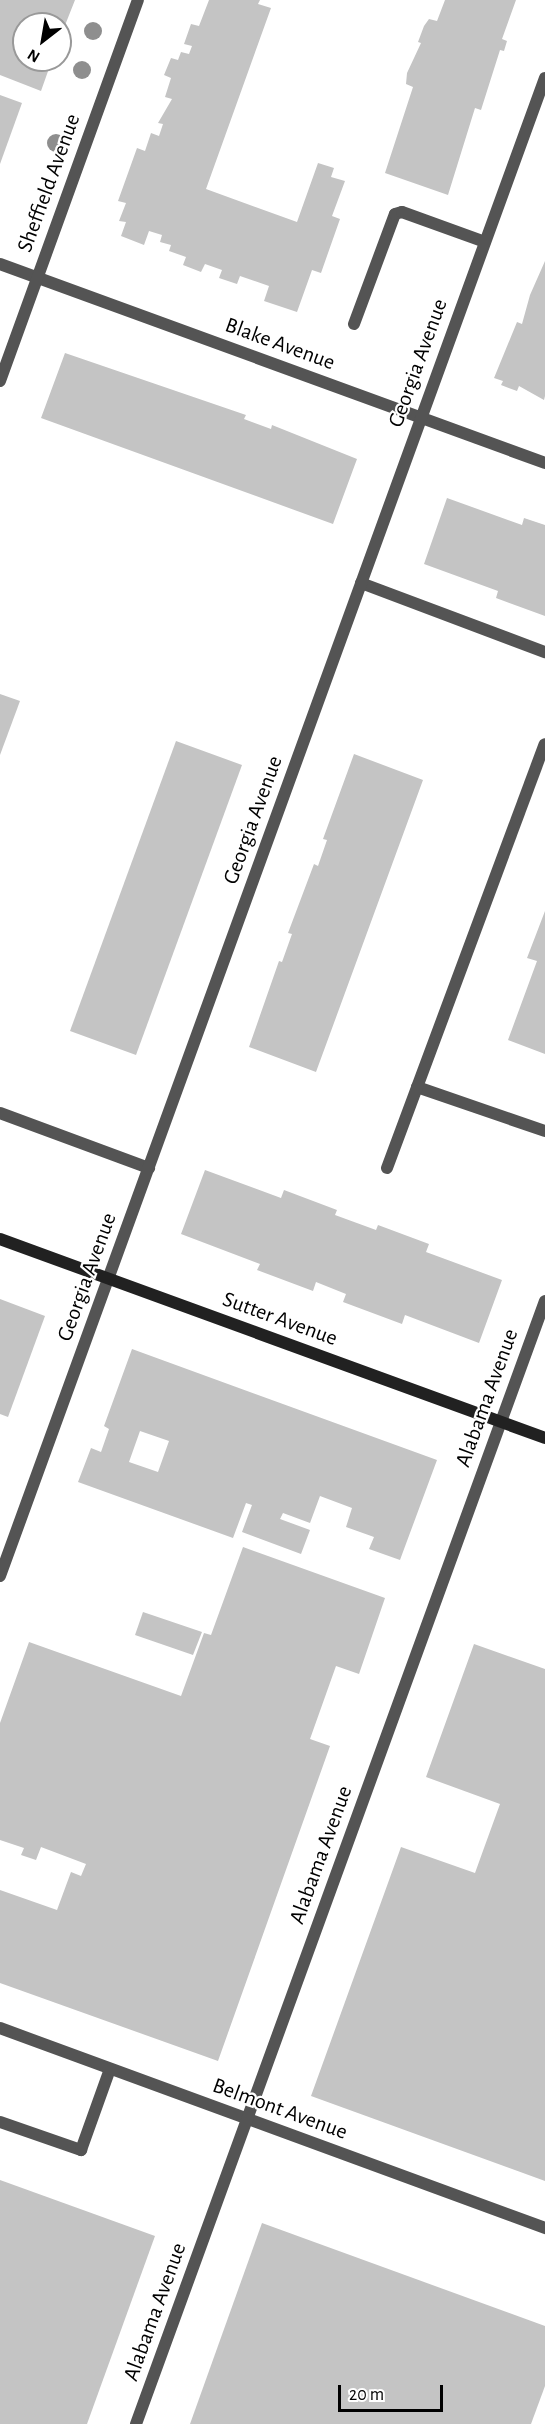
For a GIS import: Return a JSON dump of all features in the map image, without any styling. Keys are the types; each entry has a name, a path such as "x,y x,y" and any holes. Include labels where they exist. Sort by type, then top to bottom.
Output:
{"street":[{"name":"Sheffield Avenue","path":"0,381 138,0"},
{"name":"Georgia Avenue","path":"0,1576 545,78"},
{"path":"354,324 396,214 402,212 485,242"},
{"name":"Blake Avenue","path":"0,264 545,463"},
{"path":"361,583 545,652"},
{"path":"387,1168 545,744"},
{"path":"417,1087 545,1131"},
{"path":"0,1113 149,1168"},
{"name":"Sutter Avenue","path":"0,1239 545,1438"},
{"name":"Alabama Avenue","path":"136,2424 545,1301"},
{"name":"Belmont Avenue","path":"0,2028 545,2228"},
{"path":"0,2122 81,2150 110,2068"}],"building":[{"path":"0,0 75,0 70,12 12,12 12,72 48,72 41,91 0,75"},
{"path":"209,0 260,0 258,4 271,8 206,189 297,222 318,163 334,168 331,177 345,181 332,216 340,219 321,273 312,270 297,312 264,301 269,286 240,276 237,284 219,278 222,270 205,264 201,272 183,265 186,257 169,251 171,245 160,242 162,235 149,231 144,245 121,236 126,222 119,221 126,203 118,201 137,148 145,151 151,133 159,136 163,124 158,123 172,99 165,97 171,78 164,75 171,58 178,60 181,52 189,54 192,46 184,44 191,24 199,26"},
{"path":"445,0 516,0 502,39 507,41 504,51 500,50 481,110 475,108 448,195 385,173 413,87 406,84 407,73 421,43 418,42 424,26 429,19 437,21"},
{"path":"0,95 22,103 0,164"},
{"path":"545,261 544,400 519,386 517,391 501,385 503,381 494,378 517,322 522,324 530,295"},
{"path":"65,353 246,415 244,419 271,429 272,425 357,459 333,524 41,418"},
{"path":"447,498 522,525 524,518 545,525 545,616 496,598 498,591 424,564"},
{"path":"0,694 20,701 0,755"},
{"path":"176,741 242,765 136,1055 70,1031"},
{"path":"354,754 423,780 316,1072 249,1047 279,961 282,962 292,934 288,933 314,864 318,866 327,840 323,839"},
{"path":"545,911 545,1054 508,1040 537,961 527,958"},
{"path":"205,1170 281,1198 284,1190 337,1210 335,1215 376,1230 378,1225 429,1244 426,1252 502,1280 479,1343 405,1315 402,1324 343,1302 346,1294 316,1282 313,1291 257,1270 260,1264 181,1234"},
{"path":"0,1299 45,1316 8,1417 0,1414"},
{"path":"132,1349 437,1460 400,1560 369,1549 374,1537 346,1527 352,1508 320,1496 310,1523 283,1513 280,1519 310,1530 301,1554 242,1532 252,1505 246,1503 233,1538 78,1482 91,1448 101,1452 109,1429 104,1426","holes":["140,1431 169,1441 158,1472 129,1462"]},
{"path":"243,1547 385,1598 359,1674 336,1666 310,1739 330,1746 218,2061 0,1983 0,1890 57,1910 71,1872 81,1876 86,1864 41,1847 36,1860 21,1855 24,1848 0,1840 0,1723 29,1642 181,1696 204,1633 211,1635"},
{"path":"143,1612 202,1632 193,1655 135,1635"},
{"path":"474,1644 545,1669 545,2181 311,2096 401,1847 475,1873 500,1804 426,1777"},
{"path":"0,2180 155,2236 87,2424 0,2424"},
{"path":"262,2223 545,2326 545,2386 531,2424 190,2424"}]}
